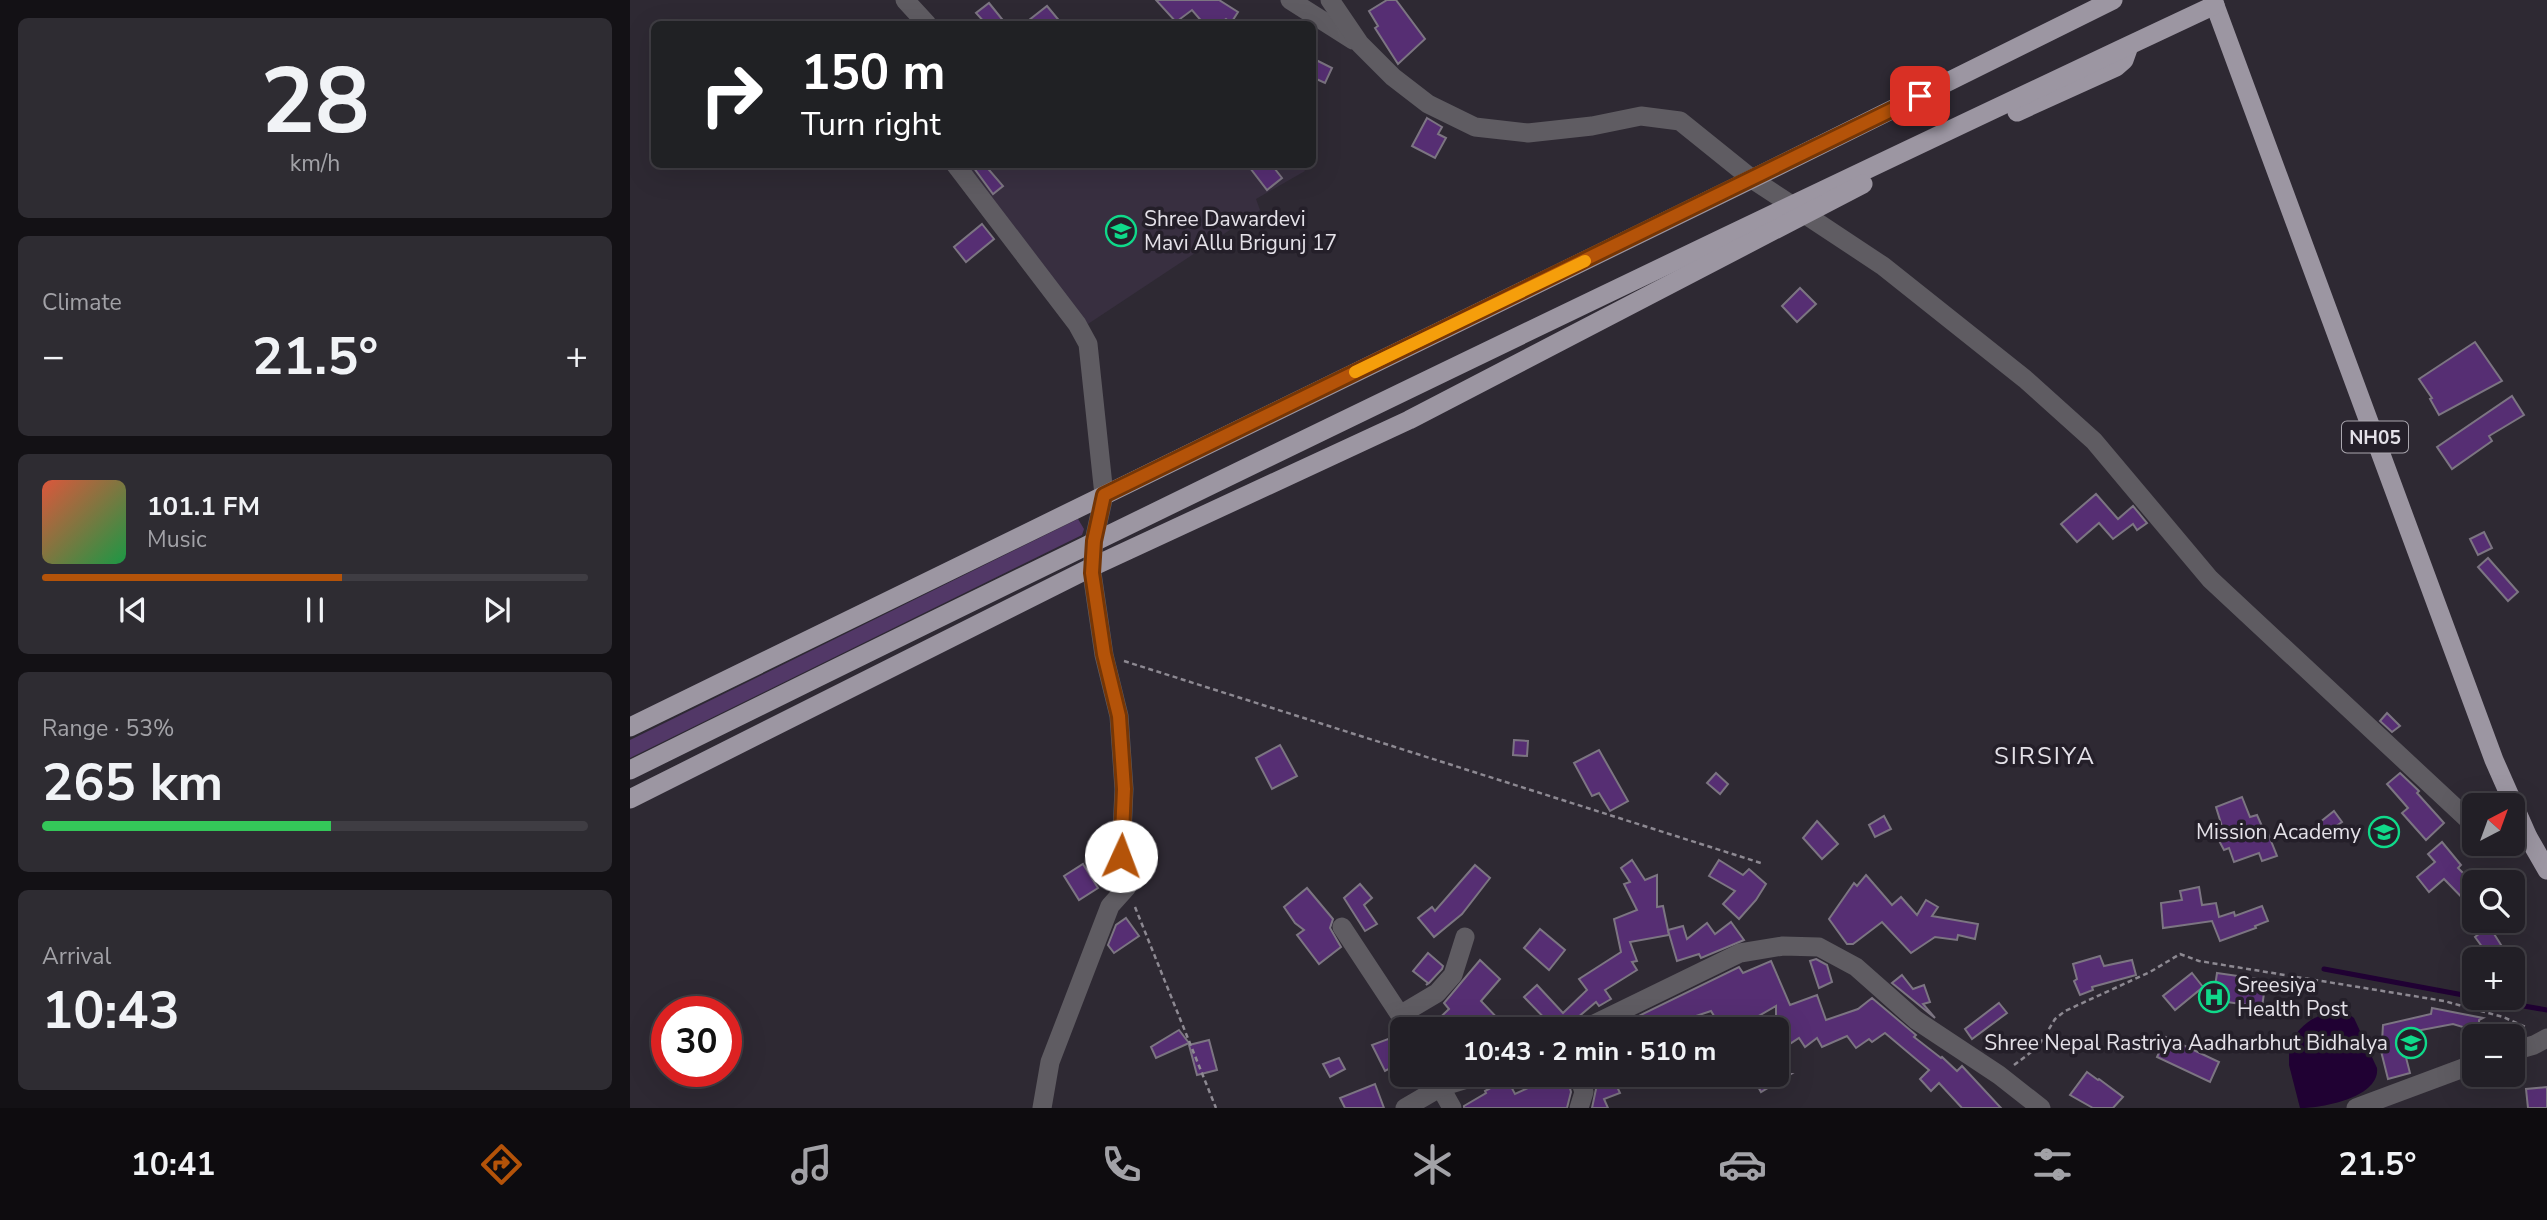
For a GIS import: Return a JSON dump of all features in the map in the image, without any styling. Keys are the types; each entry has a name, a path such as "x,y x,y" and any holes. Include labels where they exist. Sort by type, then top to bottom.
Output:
{"highway":[{"path":"630,727 2113,0"},
{"path":"630,770 1094,541 1798,210 2214,3"},
{"name":"NH05","path":"2214,3 2505,793"},
{"path":"630,799 1092,566 1409,420 1798,210"},
{"name":"NH05","path":"2525,843 2547,870"}],"street":[{"path":"905,0 925,21"},
{"path":"1290,0 1360,44"},
{"path":"1330,0 1360,44 1393,77 1428,104 1475,127 1528,133 1592,126 1641,116 1680,121 1752,179 1884,266 2025,379 2094,441 2210,579 2462,814"},
{"path":"958,168 1077,324 1088,344 1104,495 1094,541 1092,566 1104,654 1119,716 1124,789 1121,856 1127,887 1110,906 1050,1062 1042,1108"},
{"path":"1342,927 1400,1017"},
{"path":"1409,1017 1453,975 1465,937"},
{"path":"1609,1017 1740,953 1783,946 1819,947 1856,967 1916,1020 1999,1075 2041,1108"},
{"path":"2525,1048 2534,1045 2541,1034"},
{"path":"2356,1108 2462,1068"},
{"path":"1405,1108 1430,1087"},
{"path":"1440,1087 1452,1108"},
{"path":"1579,1108 1584,1093 1582,1087"}],"path":[{"path":"1104,654 1764,864"},
{"path":"1127,887 1216,1108"},
{"path":"1999,1075 2038,1047 2055,1019 2065,1012 2150,972 2180,954 2199,961 2444,1001 2503,1017 2541,1034"}],"shaded area":[{"name":"Shree Dawardevi Mavi Allu Brigunj 17","path":"962,168 1303,168 1305,171 1256,199 1260,210 1088,324"},
{"path":"1078,519 1084,529 1082,535 630,758 630,740"},
{"path":"2346,1012 2354,1018 2377,1068 2375,1078 2360,1093 2348,1099 2300,1108 2289,1065 2289,1043 2301,1028 2313,1019"}],"building":[{"path":"1156,0 1219,0 1238,12 1232,21 1201,21 1192,10 1175,21"},
{"path":"1387,0 1396,0 1425,39 1398,64 1375,28 1378,26 1369,11"},
{"path":"989,3 1004,21 983,21 976,13"},
{"path":"1047,6 1060,21 1028,21"},
{"path":"1316,60 1332,68 1325,83 1316,79"},
{"path":"1427,118 1442,127 1438,134 1446,138 1435,158 1412,146"},
{"path":"974,168 987,168 1003,186 993,194"},
{"path":"1250,168 1274,168 1282,178 1267,190"},
{"path":"982,224 994,239 966,262 954,247"},
{"path":"1800,288 1816,304 1797,322 1782,306"},
{"path":"2475,342 2502,381 2439,415 2430,399 2432,398 2419,379"},
{"path":"2512,396 2524,415 2489,436 2492,441 2452,469 2437,447"},
{"path":"2096,494 2118,519 2133,506 2147,523 2137,530 2133,524 2113,539 2099,523 2077,542 2061,524"},
{"path":"2484,532 2492,548 2478,555 2470,539"},
{"path":"2488,558 2518,592 2508,601 2478,567"},
{"path":"2387,713 2400,726 2392,732 2380,721"},
{"path":"1514,740 1528,741 1527,756 1513,755"},
{"path":"1280,745 1297,776 1272,789 1256,758"},
{"path":"1599,750 1628,801 1610,811 1599,793 1592,796 1574,763"},
{"path":"1716,773 1728,784 1720,794 1707,783"},
{"path":"2400,773 2419,791 2417,793 2444,823 2426,840 2402,813 2408,808 2387,784"},
{"path":"2242,797 2250,817 2257,815 2265,833 2267,831 2277,856 2262,861 2259,853 2234,862 2229,848 2224,850 2217,837 2224,833 2216,807"},
{"path":"2334,811 2342,822 2326,833 2319,823"},
{"path":"1884,816 1891,829 1875,837 1869,825"},
{"path":"1817,821 1838,844 1822,859 1803,838"},
{"path":"2442,842 2461,865 2458,868 2462,872 2462,898 2444,879 2429,892 2417,877 2435,862 2428,854"},
{"path":"1632,860 1645,880 1657,875 1657,907 1663,906 1669,935 1630,942 1637,961 1632,962 1637,970 1605,990 1611,999 1599,1006 1596,1002 1578,1017 1543,1017 1524,997 1537,985 1563,1013 1587,990 1579,979 1621,952 1614,919 1637,910 1624,884 1630,882 1621,868"},
{"path":"1719,860 1743,875 1749,869 1766,884 1739,919 1723,904 1735,891 1709,876"},
{"path":"1083,864 1098,888 1079,900 1064,876"},
{"path":"1475,865 1490,878 1462,914 1434,937 1418,918 1432,907 1435,911"},
{"path":"1866,875 1892,905 1901,897 1917,915 1926,900 1938,907 1932,916 1978,924 1975,939 1958,935 1957,940 1935,937 1911,953 1882,922 1853,944 1847,944 1829,919 1854,883 1857,886"},
{"path":"1360,884 1372,898 1364,905 1377,924 1365,931 1344,898"},
{"path":"2199,887 2202,905 2216,903 2219,917 2234,912 2235,916 2262,906 2268,921 2220,941 2212,921 2163,928 2161,903 2182,900 2180,891"},
{"path":"1307,888 1333,919 1330,928 1341,947 1319,964 1297,935 1304,930 1295,923 1284,907"},
{"path":"1126,918 1139,936 1114,953 1108,945 1116,925"},
{"path":"1731,922 1744,940 1701,958 1699,954 1677,961 1668,930 1683,926 1687,939 1707,923 1715,934"},
{"path":"1540,929 1565,950 1549,970 1524,948"},
{"path":"2480,933 2493,933 2502,947 2482,947 2475,937"},
{"path":"1428,953 1443,966 1442,969 1429,983 1426,985 1428,983 1413,971"},
{"path":"2100,956 2104,966 2132,960 2136,975 2092,987 2093,990 2080,995 2074,981 2077,979 2073,964"},
{"path":"1816,959 1827,965 1832,982 1819,988 1810,961"},
{"path":"1480,960 1500,979 1481,1001 1496,1017 1441,1017 1449,1009 1444,1003"},
{"path":"1771,961 1790,1005 1817,995 1826,1020 1858,1009 1872,998 1916,1035 1914,1037 1957,1071 1962,1066 2001,1108 1962,1108 1939,1083 1931,1091 1920,1079 1929,1070 1885,1033 1856,1048 1847,1036 1822,1047 1817,1038 1805,1047 1799,1038 1789,1045 1789,1017 1776,1017 1776,1006 1757,1017 1715,1017 1711,1011 1693,1017 1637,1017 1739,967 1743,973"},
{"path":"2192,973 2203,987 2175,1010 2163,996"},
{"path":"2217,973 2266,980 2262,1007 2213,1000"},
{"path":"1902,975 1913,989 1924,985 1930,1002 1923,1004 1935,1018 1892,983"},
{"path":"1999,1003 2007,1013 1972,1039 1965,1029"},
{"path":"2432,1008 2483,1018 2479,1020 2479,1024 2462,1024 2462,1027 2453,1024 2400,1034 2410,1073 2388,1079 2379,1043 2382,1042 2383,1025 2431,1014"},
{"path":"1179,1030 1189,1043 1156,1058 1151,1047"},
{"path":"2166,1037 2219,1062 2210,1082 2157,1057"},
{"path":"1390,1038 1390,1068 1385,1071 1372,1045"},
{"path":"1209,1040 1217,1070 1197,1075 1189,1045"},
{"path":"1339,1058 1345,1069 1330,1077 1323,1064"},
{"path":"2087,1072 2123,1097 2113,1108 2093,1108 2070,1095"},
{"path":"1375,1084 1384,1108 1345,1108 1340,1098"},
{"path":"1492,1087 1511,1087 1515,1094 1530,1087 1570,1087 1571,1092 1567,1108 1464,1108"},
{"path":"1595,1087 1621,1087 1618,1089 1620,1093 1604,1099 1608,1108 1592,1108"},
{"path":"2547,1087 2547,1108 2528,1108 2526,1089"}],"waterway":[{"path":"2324,969 2462,995"},
{"path":"2525,1006 2547,1010"}],"slow traffic":[{"path":"1355,372 1585,261"}],"place":[{"name":"Shree Dawardevi Mavi Allu Brigunj 17","path":"1121,231"},
{"name":"Mission Academy","path":"2384,832"},
{"name":"Sreesiya Health Post","path":"2214,997"},
{"name":"Shree Nepal Rastriya Aadharbhut Bidhalya","path":"2411,1043"}],"district":[{"name":"SIRSIYA","path":"2045,756"}],"route":[{"path":"1121,856 1124,789 1119,716 1104,654 1092,573 1094,541 1104,495 1920,96"}]}
